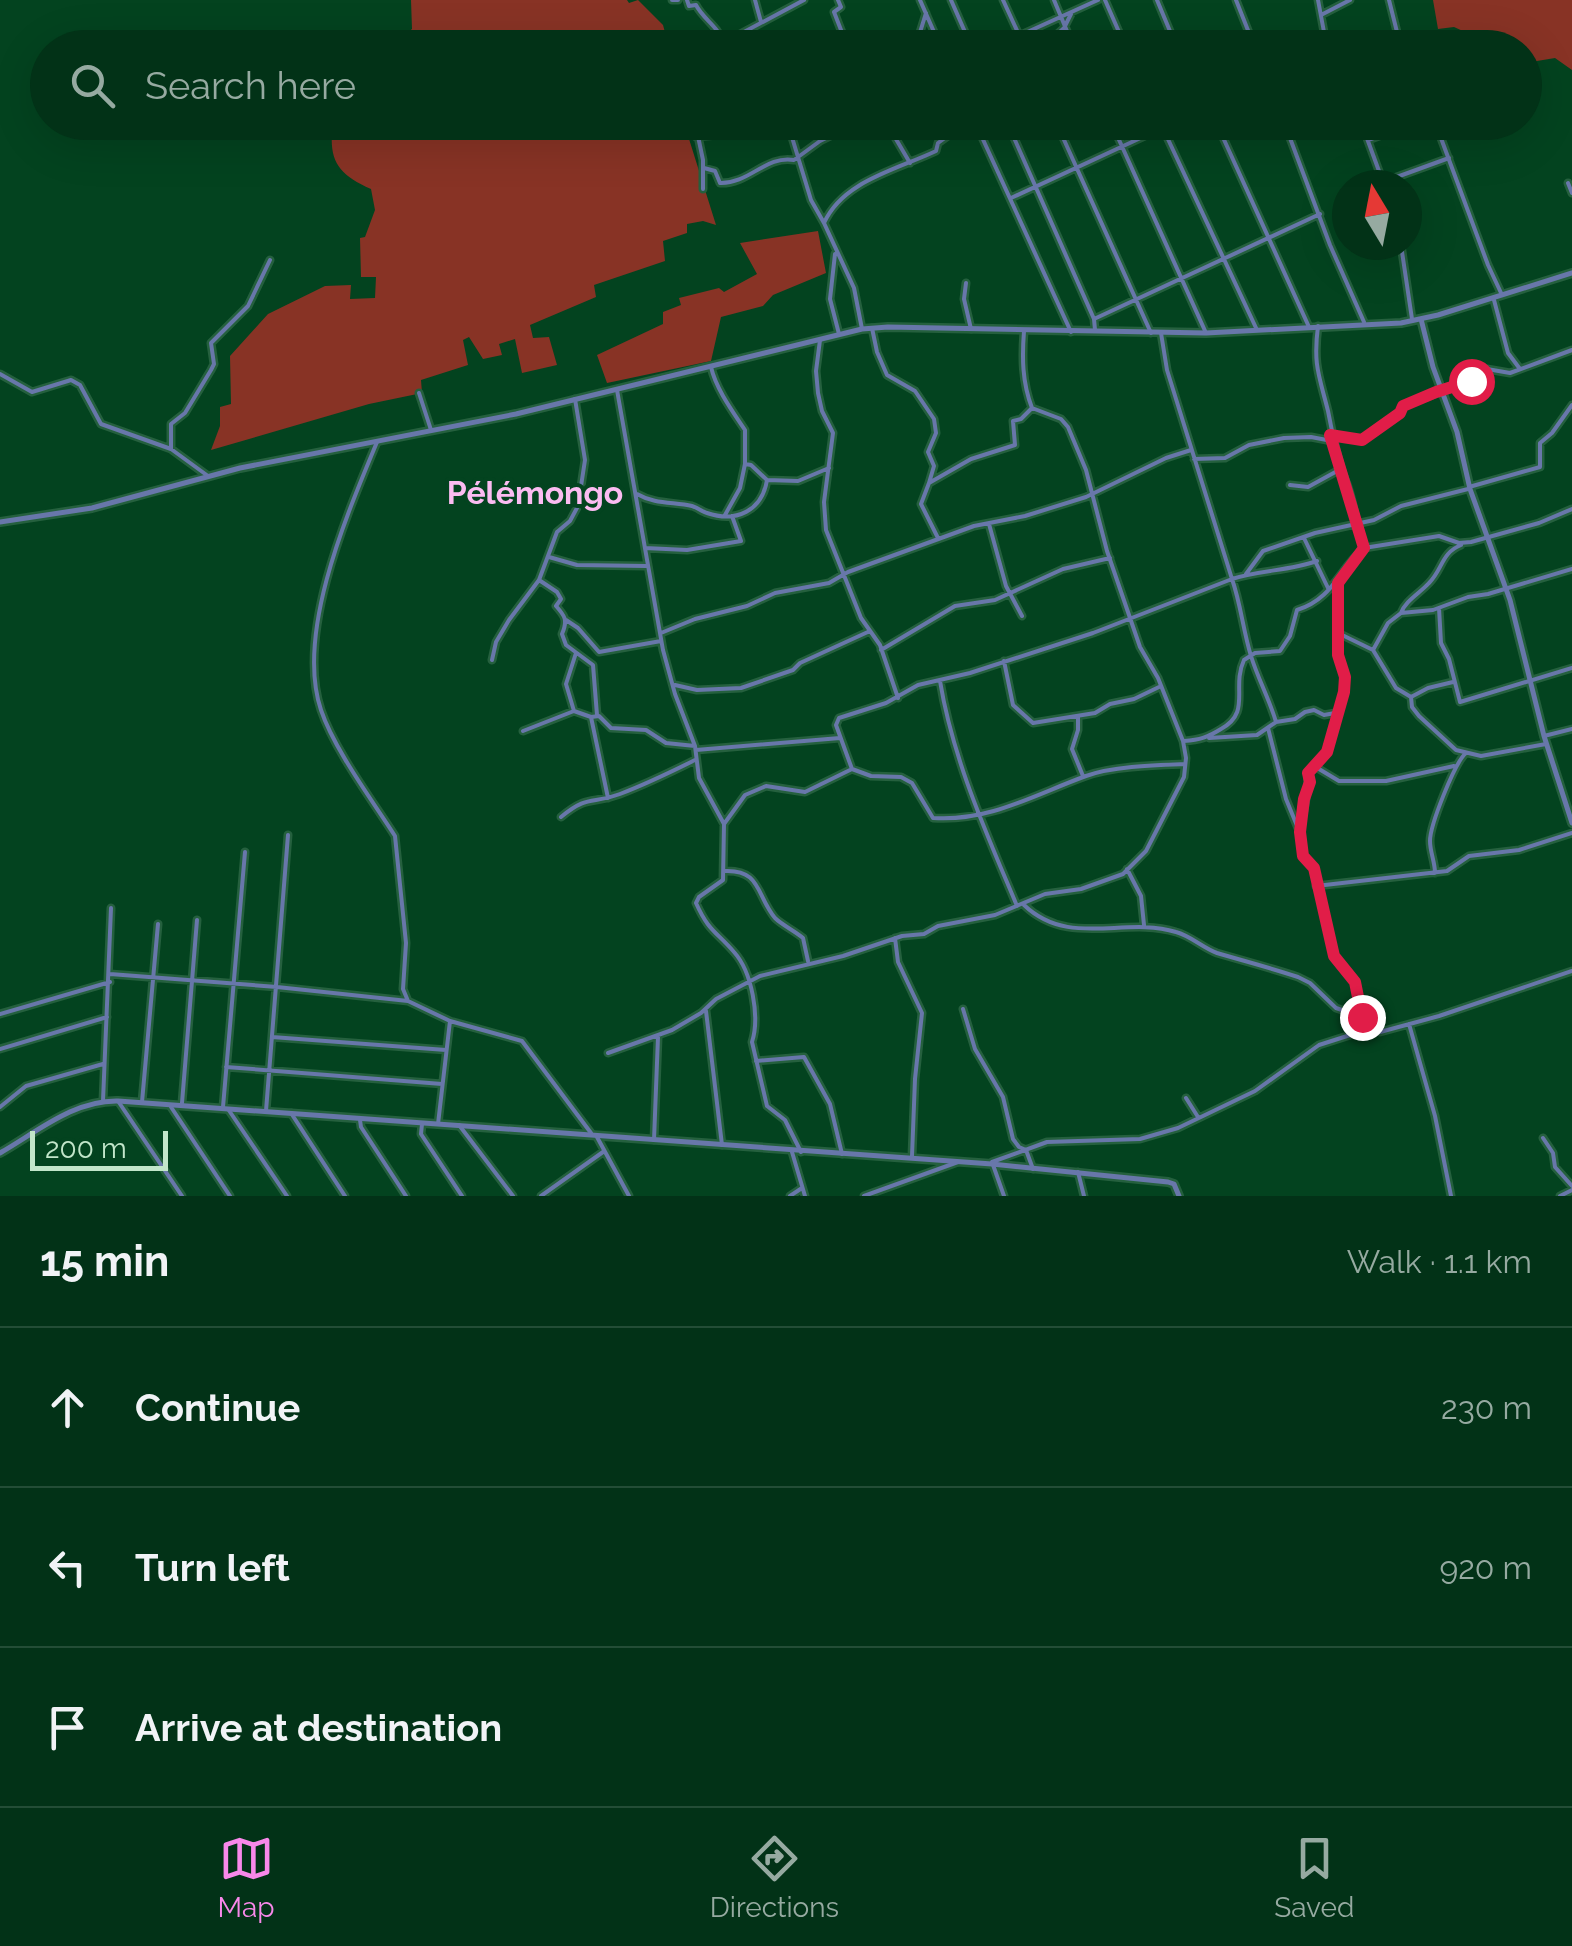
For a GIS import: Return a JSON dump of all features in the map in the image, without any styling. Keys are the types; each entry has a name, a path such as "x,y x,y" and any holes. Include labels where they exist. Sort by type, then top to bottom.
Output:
{"street":[{"path":"687,0 718,30"},
{"path":"755,0 761,22"},
{"path":"744,30 804,0"},
{"path":"838,0 840,7 834,12 841,30"},
{"path":"920,0 933,30"},
{"path":"951,0 964,30"},
{"path":"1003,0 1018,30"},
{"path":"1054,0 1064,28"},
{"path":"1031,30 1101,0 1117,30"},
{"path":"1157,0 1170,30"},
{"path":"1236,0 1247,30"},
{"path":"1318,0 1324,30"},
{"path":"1322,15 1350,0"},
{"path":"1390,0 1396,30"},
{"path":"1064,28 1073,12"},
{"path":"921,30 926,13"},
{"path":"697,140 704,168 703,189"},
{"path":"793,140 812,200 854,288 862,329"},
{"path":"704,168 714,172 724,185 758,172 769,162 781,158 794,160 825,140"},
{"path":"897,140 910,163"},
{"path":"824,223 830,208 855,187 936,151 942,140"},
{"path":"983,140 1071,332"},
{"path":"1014,140 1094,319 1095,332"},
{"path":"1065,140 1151,333"},
{"path":"1119,140 1206,333"},
{"path":"1010,198 1133,140"},
{"path":"1168,140 1257,330"},
{"path":"1224,140 1309,326"},
{"path":"1291,140 1364,322"},
{"path":"1368,140 1379,170"},
{"path":"1442,140 1502,295"},
{"path":"1418,170 1448,158"},
{"path":"1568,183 1572,193"},
{"path":"1094,319 1320,214"},
{"path":"836,254 830,299 839,334"},
{"path":"171,449 171,424 185,413 214,364 212,343 248,306 270,260"},
{"path":"1403,260 1412,321"},
{"path":"0,522 92,508 208,476 617,390 862,329 1206,333 1412,321 1572,273"},
{"path":"966,283 964,299 970,329"},
{"path":"1493,298 1508,353 1520,369"},
{"path":"1421,320 1572,823"},
{"path":"1318,326 1315,366 1330,418 1331,438 1364,548"},
{"path":"872,328 876,352 887,375 915,390 936,424 928,452 934,466 921,504 940,540"},
{"path":"1024,330 1024,379 1032,408"},
{"path":"1161,333 1190,450 1241,605 1251,656 1276,722"},
{"path":"820,340 816,372 822,411 832,433 823,515 829,542 861,618 881,650 898,698"},
{"path":"1194,458 1224,458 1249,446 1284,438 1362,440 1400,413 1403,406 1480,377 1487,369 1502,374 1572,350"},
{"path":"711,366 715,383 745,430 745,464 728,515"},
{"path":"0,374 32,392 71,380 80,385 101,424 171,449 208,476"},
{"path":"617,390 661,641 696,748 698,778 724,824 722,883 699,896 696,903 711,932 738,956 754,1006 756,1033 752,1042 767,1106 785,1120 802,1152"},
{"path":"419,393 431,430"},
{"path":"492,660 508,620 539,580 557,532 570,521 580,501 585,460 575,399"},
{"path":"1246,574 1264,550 1540,467 1540,444 1572,405"},
{"path":"929,483 972,459 1015,445 1014,421 1021,420 1032,408"},
{"path":"608,1054 658,1037 747,981 896,938 924,934 938,926 994,915 1045,894 1081,889 1118,876 1154,838 1184,777 1183,742 1130,617 1086,470 1065,422 1032,408"},
{"path":"378,442 340,534 319,617 316,670 318,697 326,722 396,836 406,943 403,989 408,1002"},
{"path":"660,633 747,606 774,592 829,583 974,526 1025,516 1092,494 1190,450"},
{"path":"745,464 767,480 798,481 829,468"},
{"path":"1290,486 1308,487 1340,470"},
{"path":"637,494 652,501 693,506 711,515 728,515 752,510 761,501 767,480"},
{"path":"1402,613 1405,604 1437,574 1444,556 1464,544 1572,509"},
{"path":"645,548 686,550 741,541 728,515"},
{"path":"988,524 1010,593 1022,616"},
{"path":"1209,738 1236,718 1244,660 1280,651 1290,636 1297,610 1308,607 1338,583 1364,548 1439,536 1464,544"},
{"path":"1304,538 1329,589"},
{"path":"549,557 577,565 646,566"},
{"path":"881,650 955,606 994,600 1063,569 1110,558"},
{"path":"852,769 837,719 898,698 918,686 1004,661 1246,574 1272,573 1317,561"},
{"path":"1373,650 1388,624 1402,613 1439,608 1468,596 1572,569"},
{"path":"539,580 557,592 562,599 556,606 599,652 661,641"},
{"path":"1338,583 1338,655 1345,677 1327,752 1308,773 1310,782 1300,832 1303,856 1314,868 1334,956 1355,982 1362,1017 1369,1029"},
{"path":"1439,608 1441,643 1460,702 1572,668"},
{"path":"566,620 562,634 566,645 592,665 594,716 608,798"},
{"path":"674,684 697,690 749,686 794,670 800,663 870,630"},
{"path":"1338,633 1373,650 1396,688 1411,697"},
{"path":"574,711 566,684 576,653"},
{"path":"1004,661 1013,706 1033,723 1095,713 1160,686"},
{"path":"940,681 948,730 979,816 1020,905 1038,918 1066,929 1096,931 1144,925 1182,934 1216,952 1298,977 1336,1008 1362,1017"},
{"path":"1411,697 1428,688 1456,682"},
{"path":"1411,697 1412,707 1428,726 1456,750 1481,756 1546,744"},
{"path":"1183,742 1257,735 1276,722 1314,710 1324,716 1336,713"},
{"path":"523,731 574,711 594,716 612,728 646,730 666,743 696,748 840,738"},
{"path":"1078,717 1072,749 1084,776"},
{"path":"1268,728 1286,799 1300,832"},
{"path":"1544,736 1572,728"},
{"path":"1314,766 1339,781 1386,781 1454,766 1469,752"},
{"path":"561,817 585,800 608,798 695,760"},
{"path":"724,824 744,795 766,786 804,792 852,769 871,776 901,777 912,783 933,818 979,816 997,808 1016,806 1084,776 1137,765 1185,764"},
{"path":"1435,873 1430,836 1454,766"},
{"path":"1316,886 1447,871 1469,856 1518,850 1572,832"},
{"path":"266,1111 288,835"},
{"path":"245,852 225,1107 287,1196"},
{"path":"1127,869 1141,896 1144,925"},
{"path":"724,872 740,870 752,880 777,920 803,938 808,963"},
{"path":"103,1100 111,908"},
{"path":"182,1103 197,920"},
{"path":"142,1102 158,924"},
{"path":"896,938 898,962 922,1013 912,1159"},
{"path":"992,1164 1047,1142 1140,1139 1186,1125 1255,1091 1320,1045 1369,1029 1380,1032 1409,1024 1572,970"},
{"path":"110,974 408,1002 450,1021 522,1041 596,1137 629,1196"},
{"path":"0,1014 110,982"},
{"path":"963,1008 975,1049 1004,1098 1013,1139 1026,1150 1034,1170"},
{"path":"706,1010 722,1145"},
{"path":"0,1050 107,1017"},
{"path":"438,1124 450,1021"},
{"path":"1409,1024 1435,1116 1451,1196"},
{"path":"272,1037 446,1050"},
{"path":"654,1140 658,1037"},
{"path":"756,1061 804,1057 830,1104 842,1154"},
{"path":"0,1106 26,1086 103,1064"},
{"path":"226,1067 442,1084"},
{"path":"1186,1098 1198,1118"},
{"path":"0,1152 53,1121 103,1100 118,1100 992,1164 1168,1182 1174,1184 1180,1196"},
{"path":"118,1100 182,1196"},
{"path":"168,1103 230,1196"},
{"path":"291,1113 345,1196"},
{"path":"360,1120 406,1196"},
{"path":"422,1124 422,1134 462,1196"},
{"path":"459,1126 513,1196"},
{"path":"1543,1138 1553,1152 1555,1167 1572,1188 1560,1196"},
{"path":"542,1196 603,1152"},
{"path":"792,1152 805,1196"},
{"path":"864,1196 958,1162"},
{"path":"992,1164 1004,1196"},
{"path":"1078,1172 1084,1196"},
{"path":"790,1196 802,1188"}],"shaded area":[{"path":"411,0 638,0 664,30 411,30"},
{"path":"1433,0 1572,0 1572,70 1555,58 1542,60 1542,30 1438,29"},
{"path":"332,140 689,140 716,225 703,221 687,224 687,233 663,241 665,261 594,285 596,297 530,325 533,338 549,337 557,365 522,373 515,339 499,344 502,355 483,359 469,337 463,340 468,365 421,380 422,393 369,404 211,450 220,426 220,407 231,404 230,356 268,314 325,286 351,285 350,299 375,298 376,277 361,277 360,238 365,237 375,210 371,189 343,171"},
{"path":"818,231 826,273 773,295 763,306 721,317 711,361 607,383 597,355 663,324 663,312 681,305 679,298 719,288 724,292 757,274 740,243"}],"district":[{"name":"Pélémongo","path":"535,492"}],"route":[{"path":"1362,1017 1355,982 1336,964 1314,868 1303,856 1300,832 1309,769 1327,752 1344,692 1345,677 1338,655 1338,583 1364,548 1330,435 1362,440 1400,413 1403,406 1471,381"}]}
